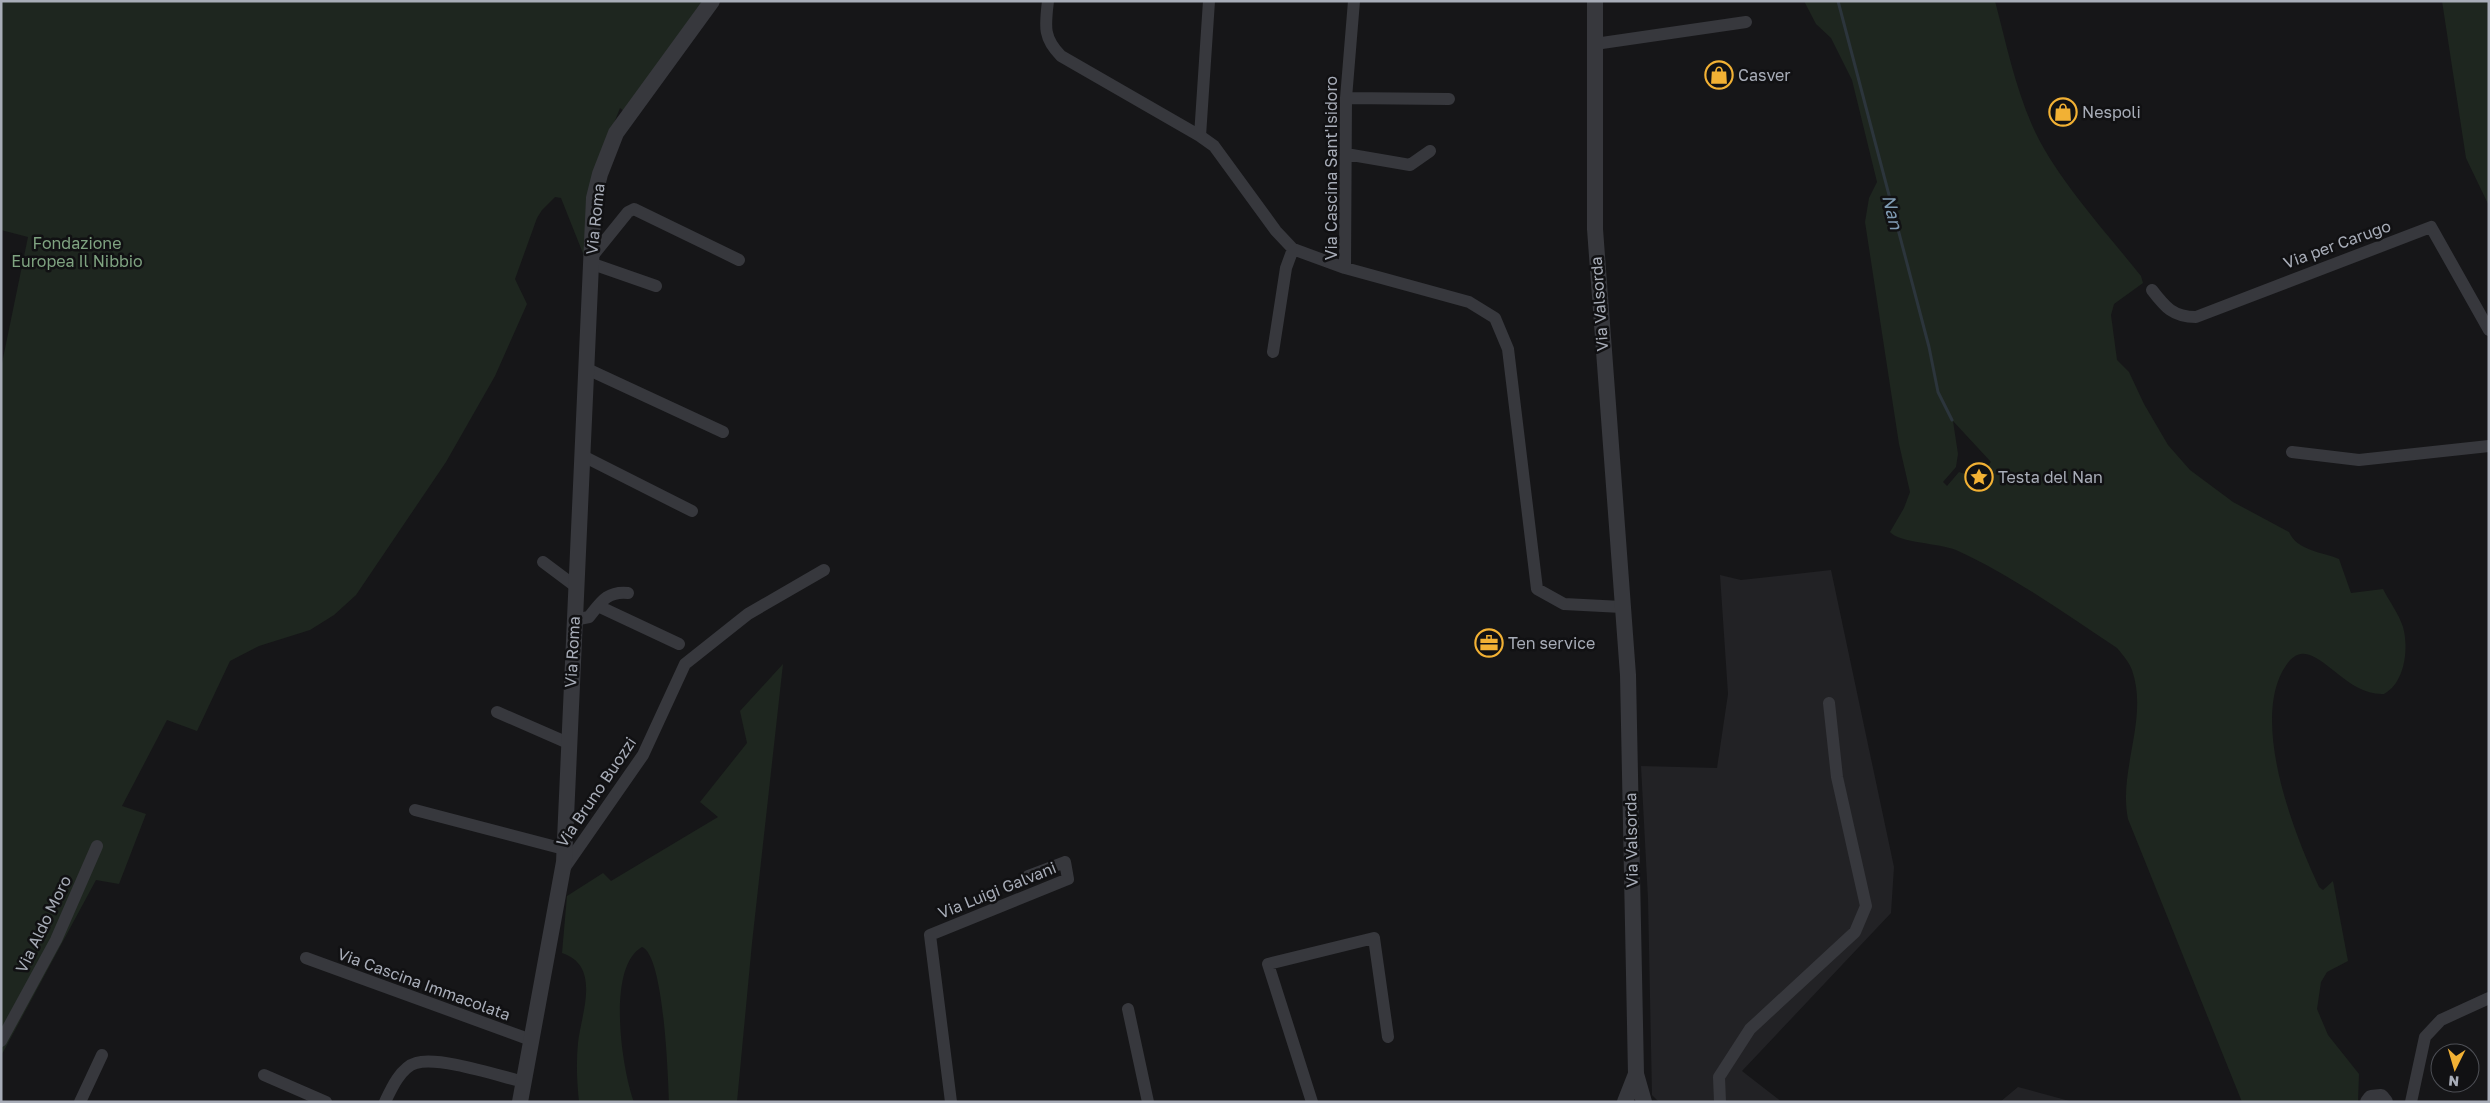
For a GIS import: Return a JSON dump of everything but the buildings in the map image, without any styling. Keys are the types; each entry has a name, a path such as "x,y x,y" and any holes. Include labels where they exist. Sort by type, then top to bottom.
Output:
{"street":[{"name":"Via Roma","path":"520,1102 562,872 564,849 594,198 600,174 616,133 712,1"},
{"path":"1048,1 1046,24 1049,44 1061,56 1200,136 1214,146 1276,231 1293,249 1345,268"},
{"path":"1200,136 1209,1"},
{"name":"Via Cascina Sant'Isidoro","path":"1354,1 1346,98 1345,268 1469,302 1495,318 1508,349 1538,589 1564,604 1622,606"},
{"name":"Via Valsorda","path":"1595,1 1594,229 1628,675 1636,1074 1644,1102"},
{"path":"1595,44 1746,22"},
{"path":"1346,98 1449,99"},
{"path":"1346,154 1410,165 1430,151"},
{"path":"590,261 628,212 634,210 739,260"},
{"name":"Via per Carugo","path":"2152,290 2164,306 2173,314 2184,317 2196,316 2431,227 2489,330"},
{"path":"1273,352 1286,268 1293,249"},
{"name":"Via Roma","path":"590,261 656,286"},
{"path":"585,368 723,432"},
{"path":"2292,452 2359,460 2489,446"},
{"path":"581,455 692,511"},
{"path":"543,562 575,586"},
{"name":"Via Bruno Buozzi","path":"562,872 643,755 685,664 748,614 824,570"},
{"path":"574,620 589,617 605,597 616,592 628,593"},
{"path":"598,606 679,644"},
{"path":"1720,1102 1719,1077 1750,1029 1854,932 1866,906 1837,777 1829,703"},
{"path":"497,712 568,743"},
{"path":"415,810 564,849"},
{"name":"Via Aldo Moro","path":"1,1041 56,940 97,846"},
{"name":"Via Luigi Galvani","path":"951,1102 930,935 1068,879 1066,862 1028,876"},
{"path":"1312,1102 1268,964 1374,938 1388,1037"},
{"name":"Via Cascina Immacolata","path":"306,958 531,1040"},
{"path":"2411,1102 2425,1037 2442,1020 2489,998"},
{"path":"1128,1009 1148,1102"},
{"path":"80,1102 102,1055"},
{"path":"385,1102 396,1079 415,1063 442,1063 524,1082"},
{"name":"Via Valsorda","path":"1625,1102 1636,1074"},
{"path":"264,1075 326,1102"},
{"path":"2368,1102 2371,1098 2381,1097 2385,1102"}],"shaded area":[{"path":"1831,570 1894,867 1891,913 1742,1071 1782,1102 1659,1102 1652,1095 1648,899 1641,766 1717,768 1728,694 1720,575 1741,580"},
{"path":"2018,1087 2073,1102 2000,1102"}],"green space":[{"name":"Fondazione Europea Il Nibbio","path":"1,1 704,1 627,114 620,108 599,161 584,256 561,198 555,197 537,218 515,279 527,304 495,376 446,462 356,595 334,615 310,630 259,646 230,661 197,731 167,720 122,806 146,814 119,884 96,880 1,1056 1,368 28,237 1,230"},
{"path":"1804,1 1995,1 2021,95 2032,125 2042,144 2067,184 2141,276 2143,283 2114,304 2111,315 2117,360 2129,372 2144,404 2168,445 2190,470 2233,502 2289,532 2304,547 2339,559 2351,593 2383,589 2399,617 2405,635 2404,664 2397,682 2384,694 2371,693 2359,688 2318,659 2301,654 2292,658 2285,666 2274,695 2272,722 2274,751 2280,781 2299,839 2319,887 2323,890 2333,881 2348,961 2327,972 2321,982 2317,1009 2328,1035 2359,1074 2358,1102 2242,1102 2128,819 2126,801 2127,782 2136,726 2136,688 2132,670 2117,648 2038,596 1977,560 1956,550 1911,541 1895,536 1890,532 1904,508 1910,492 1899,444 1865,222 1869,198 1877,182 1852,80 1831,38 1816,24","holes":["1953,421 1991,462 1980,472 1972,474 1959,472 1947,486 1943,482 1956,467 1958,454"]},
{"path":"2442,1 2489,1 2489,206 2466,158"},
{"path":"783,664 752,943 737,1102 669,1102 666,1044 660,993 649,955 642,947 631,958 624,975 620,996 620,1020 625,1067 634,1102 579,1102 577,1050 586,992 582,968 574,959 562,953 567,896 603,873 611,881 718,817 700,802 747,743 740,711"}],"waterway":[{"name":"Nan","path":"1838,1 1929,347 1938,392 1952,420"}],"place":[{"name":"Casver","path":"1719,75"},
{"name":"Nespoli","path":"2063,112"},
{"name":"Testa del Nan","path":"1979,477"},
{"name":"Ten service","path":"1489,643"}]}
